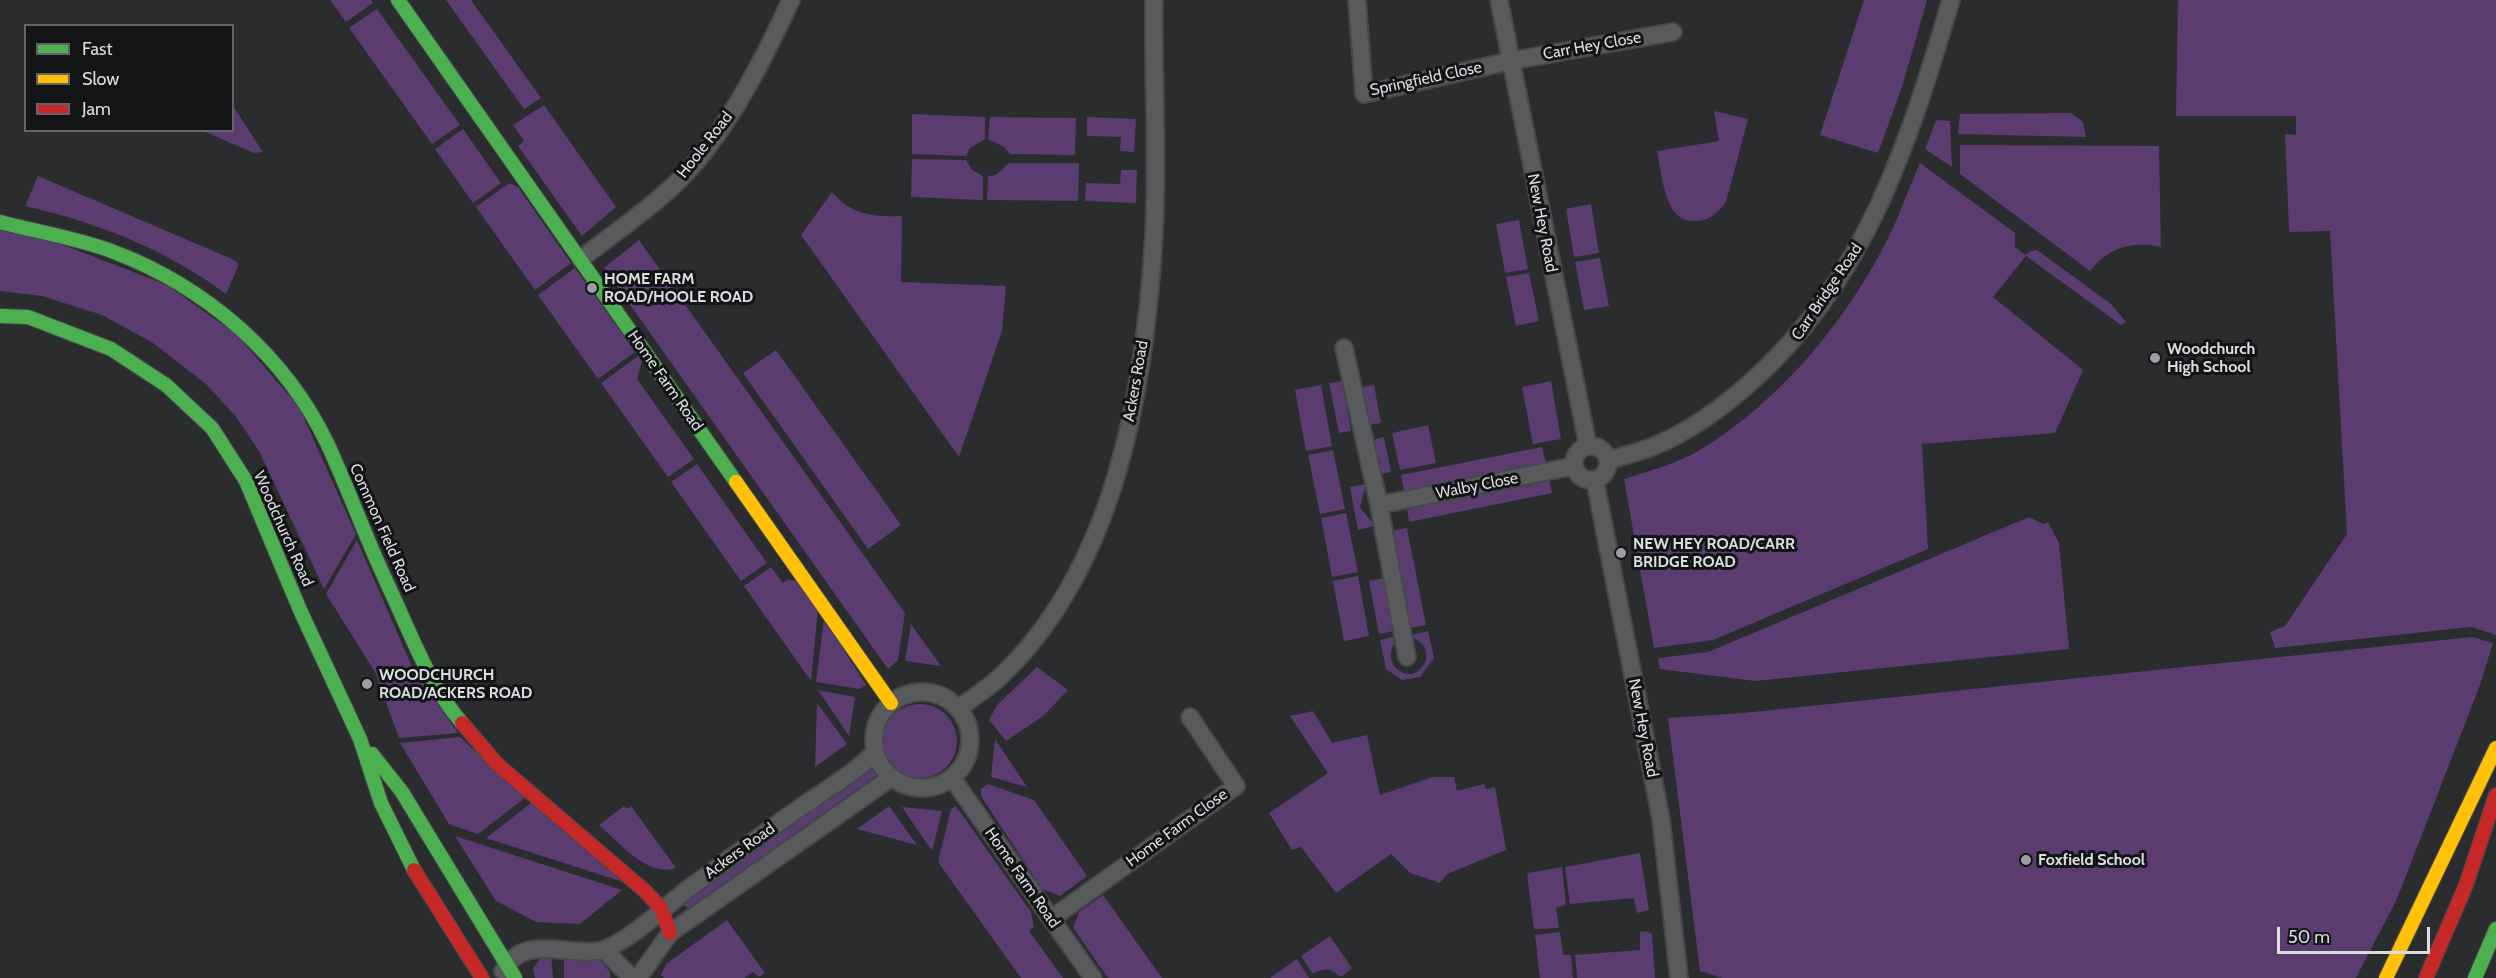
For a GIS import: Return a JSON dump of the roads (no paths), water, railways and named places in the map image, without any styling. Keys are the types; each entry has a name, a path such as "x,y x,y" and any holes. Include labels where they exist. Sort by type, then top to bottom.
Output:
{"main road":[{"name":"Home Farm Road","path":"398,0 891,703"},
{"name":"Common Field Road","path":"0,222 112,251 159,270 208,303 260,344 285,374 327,444 367,540 424,661 454,714 497,764 628,875 662,908 670,933"},
{"name":"Woodchurch Road","path":"0,316 28,317 111,349 166,385 212,428 246,481 300,610 360,739 381,803 409,862 482,978"},
{"name":"Woodchurch Road","path":"360,739 402,792 507,973"},
{"path":"2385,978 2427,897 2496,748"},
{"path":"2426,978 2466,885 2496,795"},
{"path":"2475,978 2496,929"}],"street":[{"name":"Hoole Road","path":"580,259 666,192 696,162 754,75 791,0"},
{"name":"Ackers Road","path":"959,708 998,679 1039,633 1075,580 1111,491 1138,375 1154,235 1154,0"},
{"name":"Springfield Close","path":"1357,0 1364,94 1510,61"},
{"name":"New Hey Road","path":"1499,0 1588,446"},
{"name":"Carr Bridge Road","path":"1609,460 1652,447 1712,414 1769,366 1800,335 1846,270 1870,225 1908,139 1950,0"},
{"name":"Carr Hey Close","path":"1510,61 1673,32"},
{"path":"1344,348 1379,505 1407,657"},
{"path":"1588,446 1601,449 1609,460 1606,473 1594,481 1582,478 1574,466 1577,453 1588,446"},
{"name":"Walby Close","path":"1379,505 1574,466"},
{"name":"New Hey Road","path":"1594,481 1661,819 1679,978"},
{"path":"918,691 934,693 947,698 959,708 967,721 971,737 969,752 963,767 952,778 938,786 922,788 906,785 892,777 882,766 875,752 876,725 891,703 904,695 918,691"},
{"name":"Home Farm Close","path":"1051,919 1236,786 1190,717"},
{"name":"Ackers Road","path":"604,950 618,943 662,908 811,800 858,769 875,752"},
{"name":"Ackers Road","path":"638,978 670,933 892,777"},
{"name":"Home Farm Road","path":"952,778 1093,978"},
{"path":"507,973 526,952 546,947 604,950 632,978"}],"place":[{"name":"HOME FARM ROAD/HOOLE ROAD","path":"592,288"},
{"name":"Woodchurch High School","path":"2155,358"},
{"name":"NEW HEY ROAD/CARR BRIDGE ROAD","path":"1621,553"},
{"name":"WOODCHURCH ROAD/ACKERS ROAD","path":"367,684"},
{"name":"Foxfield School","path":"2026,860"}]}
